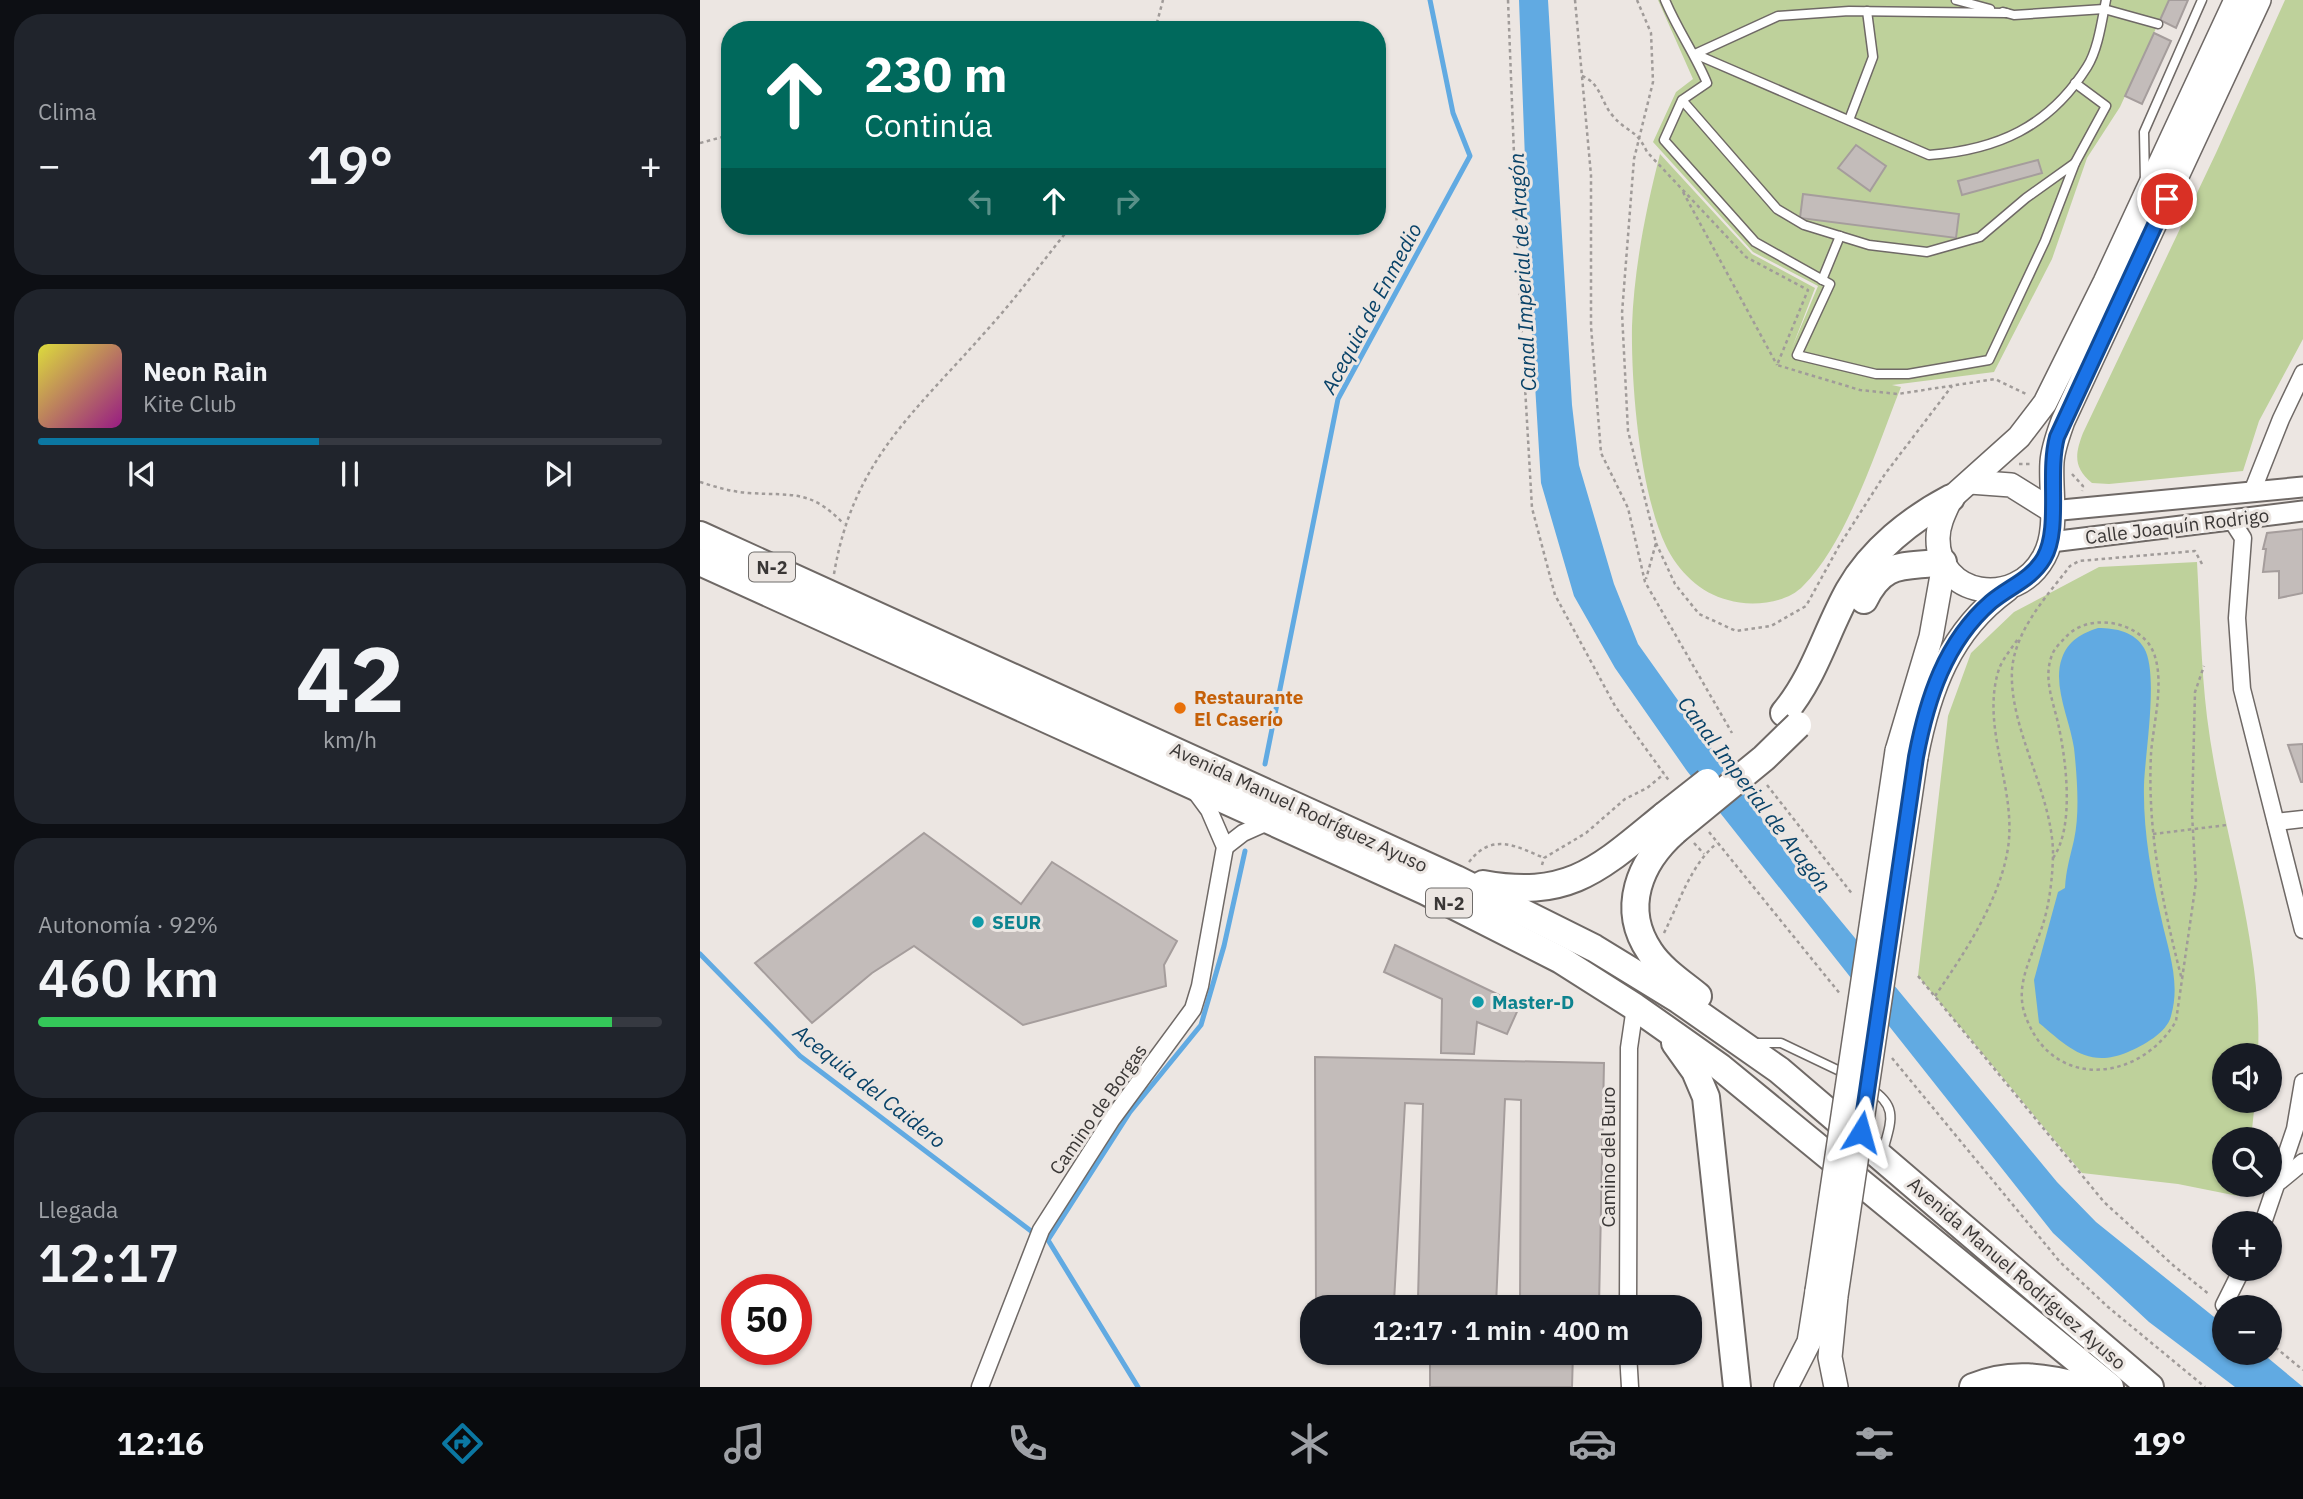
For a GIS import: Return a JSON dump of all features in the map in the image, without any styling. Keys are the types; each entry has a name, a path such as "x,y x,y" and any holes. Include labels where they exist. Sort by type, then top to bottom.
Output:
{"highway":[{"path":"1791,719 1846,597 1866,566 1903,529 1961,490"},
{"name":"Avenida Manuel Rodríguez Ayuso","path":"703,541 831,595 1456,879 1594,948 1679,1000 1779,1070 2150,1387"},
{"name":"Avenida Manuel Rodríguez Ayuso","path":"703,541 1186,782 1520,939 1635,1007 1720,1067 2110,1387"},
{"path":"1456,879 1511,889 1555,887 1593,870 1670,823 1763,758 1791,719 1833,669 1873,583 1896,566 1937,568"},
{"path":"1670,823 1646,863 1638,883 1637,915 1649,951 1779,1070"},
{"path":"1658,1023 1695,1071 1706,1097 1737,1387"},
{"path":"1973,1387 1991,1379 2012,1376 2083,1387"}],"main road":[{"path":"1836,1387 1830,1357 1826,1294 1906,754 1931,637 1939,527 1961,490 2019,437 2045,403 2147,194 2236,0"},
{"path":"1906,754 1954,644 1976,616 2034,572 2051,542 2053,457 2063,421 2259,0"},
{"path":"1961,490 1999,482 2011,485 2051,510"},
{"path":"1937,568 1973,587 2007,590"},
{"path":"1786,1387 1808,1342 1826,1294"}],"street":[{"path":"2252,492 2281,419 2303,373"},
{"name":"Calle Joaquín Rodrigo","path":"2051,510 2303,487"},
{"name":"Calle Joaquín Rodrigo","path":"2051,542 2240,525 2303,511"},
{"path":"2240,525 2237,618 2242,689 2303,930"},
{"path":"1186,782 1209,810 1224,847 1249,829 1271,821"},
{"path":"2276,821 2303,819"},
{"name":"Camino de Borgas","path":"980,1387 1041,1230 1112,1119 1184,1026 1193,1009 1200,986 1224,847"},
{"name":"Camino del Buro","path":"1628,1295 1629,1048 1635,1007"},
{"path":"2282,1173 2295,1129 2303,1082"},
{"path":"2295,1129 2303,1151"},
{"path":"2282,1180 2291,1169 2303,1162"},
{"path":"1629,1365 1630,1387"}],"lane":[{"path":"1665,0 1679,34 1695,54 1707,83 1682,100 1664,140 1755,242 1830,284 1797,355 1876,374 1908,374 1989,360 2045,241 2075,163 2106,106 2075,83"},
{"path":"1956,0 2006,13"},
{"path":"1695,54 1778,16 1867,11 2006,13 2105,5 2115,0"},
{"path":"2147,194 2144,132 2202,0"},
{"path":"1695,54 1929,155 1969,152 2022,131 2052,112 2088,65 2105,5"},
{"path":"2105,5 2158,24"},
{"path":"1849,120 1873,57 1867,11"},
{"path":"1682,100 1777,209 1804,225 1868,245 1927,252 1980,237 2026,198 2075,163"},
{"path":"1822,280 1840,236"},
{"path":"2240,525 2252,492"},
{"path":"1752,1043 1781,1043 1833,1066 1883,1096 1890,1108 1891,1122 1882,1157"}],"path":[{"path":"1157,21 1163,0"},
{"path":"1508,0 1519,284 1532,508 1555,596 1615,706 1671,783"},
{"path":"1575,0 1591,175 1591,326 1601,453 1628,508 1645,582 1731,733"},
{"path":"1637,0 1651,33 1653,82 1639,135 1622,313 1628,431 1656,543 1675,584 1699,614 1736,631 1771,626 1806,606 1839,546 1885,474 1952,386"},
{"path":"1582,76 1596,85 1613,117 1639,135"},
{"path":"700,143 721,137"},
{"path":"1681,189 1777,365"},
{"path":"831,595 844,524 868,470 892,436 990,327 1063,235"},
{"path":"2011,464 2043,465"},
{"path":"700,482 750,493 794,493 816,500 844,524"},
{"path":"1645,582 1656,543"},
{"path":"1935,996 1952,972 1990,899 2008,849 2010,812 1992,710 2000,667 2070,566 2093,560 2195,551 2202,565"},
{"path":"2093,554 2093,560"},
{"path":"2052,860 2062,846 2066,776 2049,674 2052,655 2071,631 2111,621 2131,629 2149,645 2158,672 2151,756 2153,834 2164,911 2183,983"},
{"path":"2021,635 2012,669 2014,698 2048,816 2052,860 2044,922 2023,973 2022,995 2026,1019 2037,1039 2054,1056 2077,1067 2099,1071 2125,1067 2136,1061 2165,1040 2176,1021 2196,882 2195,692 2204,666"},
{"path":"1456,879 1475,854 1492,845 1508,843 1544,858 1586,833 1625,799 1647,788 1664,774"},
{"path":"1765,783 1853,895"},
{"path":"1702,823 1847,1002"},
{"path":"2153,834 2227,825"},
{"path":"1649,951 1661,939 1704,854 1717,843"},
{"path":"1918,976 2104,1202 2174,1266 2212,1296"},
{"path":"1889,1055 2060,1262 2108,1307 2205,1387"},
{"path":"2282,1353 2303,1370"}],"green space":[{"path":"1658,0 2169,0 2120,107 2087,158 2052,259 1994,372 1892,385 1901,387 1860,492 1834,544 1803,586 1778,600 1747,603 1728,600 1708,592 1691,580 1666,546 1657,524 1644,468 1635,408 1632,326 1642,239 1660,154 1752,254 1815,288 1792,348 1818,286 1753,252 1653,142 1676,92 1693,79"},
{"path":"2285,0 2303,0 2303,339 2259,421 2243,471 2109,484 2092,483 2081,471 2077,460 2083,433 2216,153"},
{"path":"2197,562 2207,717 2213,759 2248,927 2258,1012 2258,1043 2212,1043 2212,1113 2254,1113 2252,1127 2212,1127 2212,1191 2178,1184 2082,1173 1918,976 1948,716 1971,653 2014,612 2099,567"}],"water":[{"name":"Canal Imperial de Aragón","path":"1519,0 1548,0 1572,405 1579,465 1614,584 1638,644 1797,868 2057,1182 2096,1222 2212,1315 2212,1365 2276,1365 2303,1387 2235,1387 2149,1322 2053,1233 1687,771 1615,668 1574,596 1541,483 1531,319"},
{"path":"2098,628 2118,630 2136,638 2144,648 2148,660 2151,694 2144,785 2146,835 2175,991 2171,1016 2165,1028 2128,1052 2101,1058 2079,1053 2039,1023 2034,980 2058,892 2065,888 2077,818 2074,748 2060,691 2059,668 2072,642"}],"building":[{"path":"2169,0 2188,0 2176,28 2160,20"},
{"path":"2154,33 2171,41 2142,104 2125,96"},
{"path":"1856,145 1886,166 1870,191 1838,168"},
{"path":"2038,160 2042,173 1962,195 1958,181"},
{"path":"1803,194 1959,214 1956,238 1800,218"},
{"path":"2303,529 2303,593 2279,598 2279,571 2263,572 2266,549 2263,549 2267,533"},
{"path":"2303,744 2303,782 2301,782 2288,745"},
{"name":"SEUR","path":"924,833 1021,904 1052,862 1177,941 1164,965 1166,986 1023,1025 914,946 872,973 812,1023 755,963"},
{"name":"Master-D","path":"1395,945 1520,1005 1507,1034 1477,1022 1474,1054 1441,1053 1442,999 1384,972"},
{"path":"1315,1057 1604,1063 1599,1295 1520,1295 1521,1100 1505,1099 1496,1295 1418,1295 1423,1104 1405,1103 1394,1295 1316,1295"},
{"path":"1430,1365 1573,1365 1572,1387 1430,1387"}],"waterway":[{"name":"Acequia de Enmedio","path":"1265,764 1338,399 1470,156 1453,113 1430,0"},
{"path":"1138,1387 1048,1240 1130,1112 1201,1025 1224,946 1245,851"},
{"name":"Acequia del Caidero","path":"700,954 800,1056 1031,1231"}],"place":[{"name":"Restaurante El Caserío","path":"1180,708"},
{"name":"SEUR","path":"978,922"},
{"name":"Master-D","path":"1478,1002"}],"route":[{"path":"1861,1132 1916,757 1928,704 1940,671 1964,630 1992,601 2028,578 2044,558 2052,534 2052,465 2057,437 2167,199"}]}
